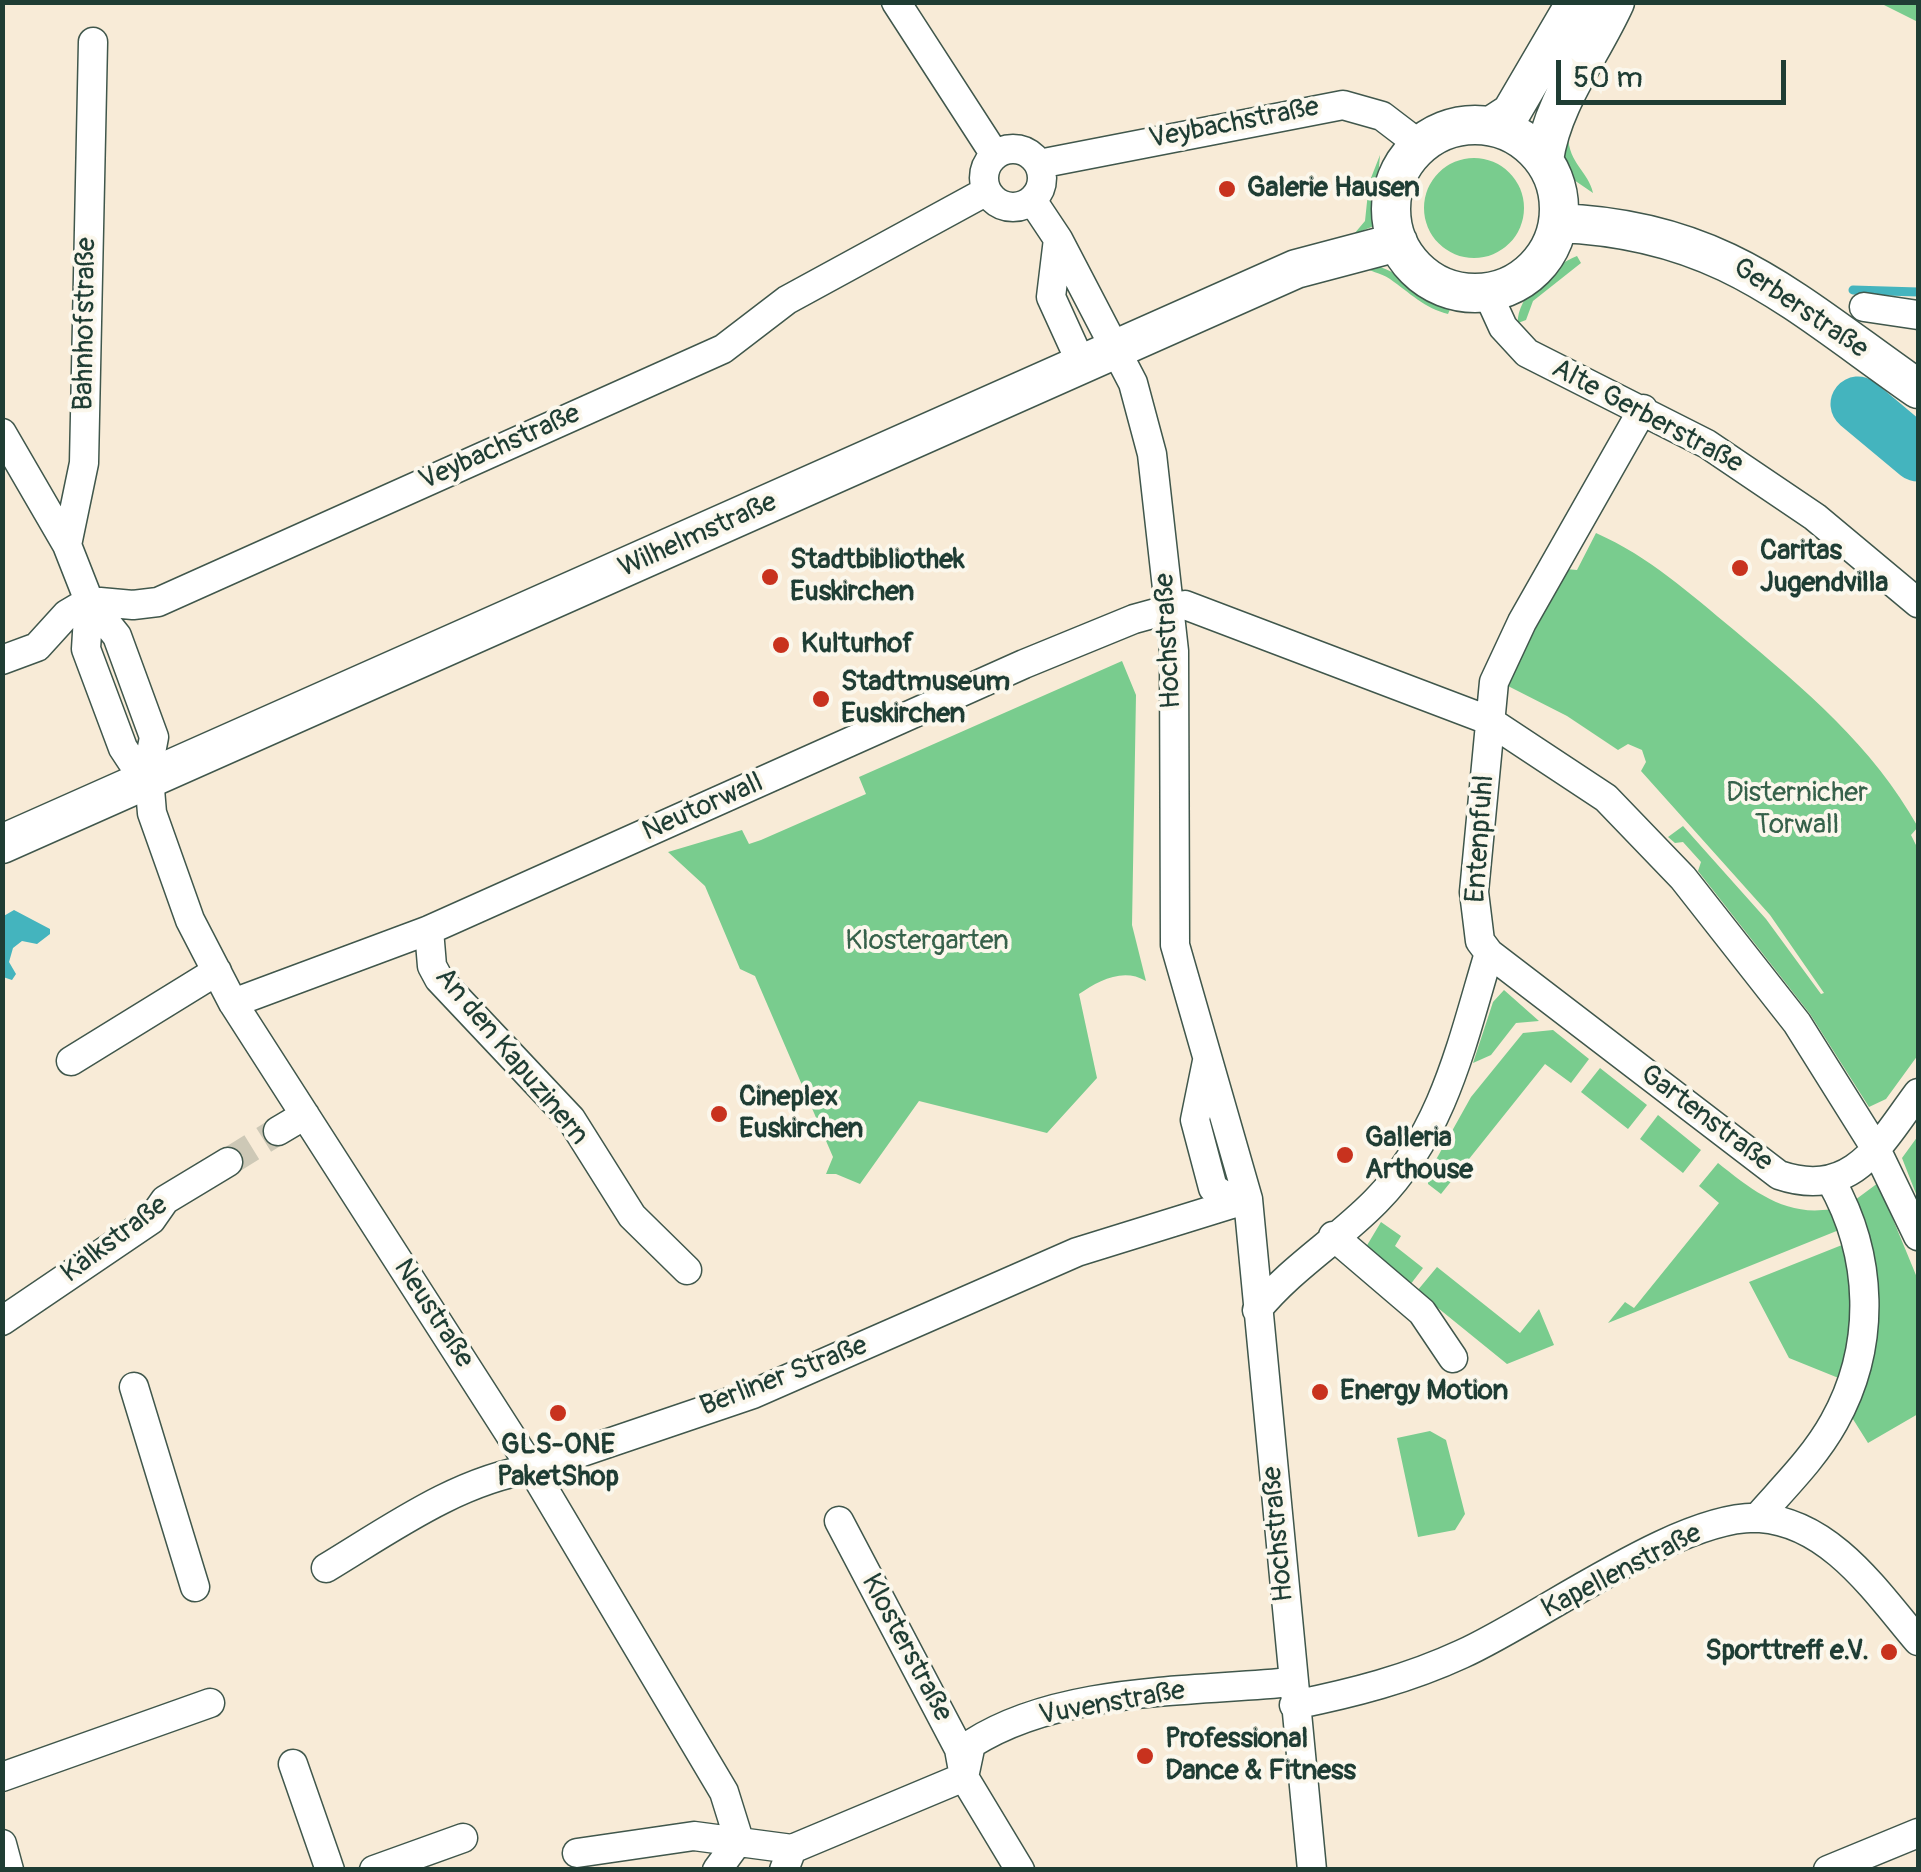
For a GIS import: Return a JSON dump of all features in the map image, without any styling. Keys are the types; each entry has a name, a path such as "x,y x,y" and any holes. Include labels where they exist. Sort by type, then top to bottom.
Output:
{"street":[{"path":"896,2 996,155"},
{"path":"1491,126 1511,113 1576,2"},
{"path":"1544,160 1548,130 1558,108 1616,2"},
{"name":"Bahnhofstraße","path":"67,545 84,462 92,42"},
{"name":"Veybachstraße","path":"1039,164 1343,105 1382,116 1420,145"},
{"path":"1491,126 1515,135 1544,160 1556,184 1558,223 1550,248 1534,269 1513,284 1488,292 1460,292 1434,282 1412,265 1398,242 1391,216 1392,190 1403,165 1420,145 1453,127 1491,126"},
{"path":"1014,149 1039,164 1042,184 1032,200 1013,207 1002,205 988,192 985,172 996,155 1014,149"},
{"name":"Veybachstraße","path":"88,601 133,605 158,602 723,349 787,300 988,192"},
{"name":"Hochstraße","path":"1032,200 1058,239 1051,297 1100,358 1132,383 1149,439 1170,606 1172,911 1181,972 1207,1061 1195,1120 1213,1188 1228,1198 1248,1198 1312,1870"},
{"name":"Gerberstraße","path":"1558,223 1641,230 1716,255 1797,302 1918,389"},
{"name":"Wilhelmstraße","path":"2,844 1296,269 1398,242"},
{"name":"Alte Gerberstraße","path":"1488,292 1503,327 1527,354 1643,409 1760,478 1918,603"},
{"path":"1864,308 1918,315"},
{"name":"Entenpfuhl","path":"1489,953 1480,940 1474,892 1488,720 1504,658 1643,409"},
{"path":"2,433 67,545 88,601 86,649 123,748 146,780"},
{"path":"2,660 37,647 67,614 88,601"},
{"path":"1170,606 1207,610 1488,720 1606,798 1672,866 1797,1024 1876,1149 1918,1236"},
{"name":"Neutorwall","path":"234,1003 430,930 1024,664 1170,606"},
{"name":"Neustraße","path":"146,780 152,814 170,866 234,1003 532,1469 724,1792 739,1840"},
{"name":"An den Kapuzinern","path":"430,930 432,966 439,979 571,1119 632,1216 688,1270"},
{"path":"1258,1310 1280,1282 1378,1200 1421,1144 1451,1083 1489,953"},
{"name":"Gartenstraße","path":"1489,953 1762,1165 1795,1180 1830,1180"},
{"path":"71,1061 217,972"},
{"path":"1918,1092 1860,1166 1830,1180 1864,1261 1858,1353 1834,1422 1757,1518 1795,1528 1840,1553 1918,1642"},
{"path":"278,1131 305,1114"},
{"name":"Kälkstraße","path":"2,1321 151,1220 165,1200 228,1162"},
{"name":"Berliner Straße","path":"326,1568 416,1514 506,1473 532,1469 753,1394 1077,1252 1248,1198"},
{"path":"1252,1234 1266,1250 1283,1257 1326,1243"},
{"path":"1326,1243 1422,1312 1453,1358"},
{"path":"134,1387 196,1588"},
{"name":"Kapellenstraße","path":"1293,1694 1399,1680 1464,1653 1678,1539 1757,1518"},
{"name":"Klosterstraße","path":"839,1521 959,1749 964,1777 1020,1870"},
{"name":"Vuvenstraße","path":"964,1777 971,1744 1009,1724 1114,1698 1293,1694"},
{"path":"2,1776 210,1703"},
{"path":"293,1764 330,1870"},
{"path":"577,1853 694,1836 739,1840 788,1859 964,1777"},
{"path":"1828,1870 1918,1833"},
{"path":"374,1870 462,1838"},
{"path":"717,1870 739,1840"},
{"path":"2,1844 10,1870"}],"green space":[{"path":"1880,3 1918,3 1918,22"},
{"path":"1568,136 1572,154 1593,193 1574,180 1561,150"},
{"path":"1380,155 1374,226 1354,234 1365,221 1369,183"},
{"path":"1474,158 1493,161 1510,172 1521,189 1521,227 1510,244 1493,255 1474,258 1455,255 1438,244 1427,227 1424,208 1427,189 1438,172 1455,161"},
{"path":"1577,256 1581,263 1533,301 1526,320 1518,323 1529,293 1557,267"},
{"path":"1360,264 1396,274 1451,307 1448,314 1424,304 1390,279"},
{"path":"1867,393 1918,428 1918,482 1844,420"},
{"name":"Disternicher Torwall","path":"1596,533 1668,577 1811,697 1880,770 1918,827 1911,835 1918,849 1918,1055 1886,1099 1869,1107 1810,1014 1698,871 1701,862 1683,842 1675,843 1668,837 1683,826 1766,919 1824,993 1770,915 1641,771 1646,762 1642,750 1628,744 1618,750 1567,716 1508,686 1516,661 1566,569 1577,570"},
{"name":"Klostergarten","path":"1122,661 1136,695 1132,925 1146,981 1120,976 1102,980 1079,994 1097,1078 1047,1133 919,1101 860,1184 826,1174 833,1157 755,976 740,969 705,886 668,852 742,830 749,844 761,840 866,794 859,777"},
{"path":"1504,990 1539,1021 1516,1023 1491,1055 1473,1063 1493,1002"},
{"path":"1553,1030 1589,1059 1571,1083 1545,1064 1441,1194 1428,1184 1428,1174 1471,1097 1523,1033"},
{"path":"1600,1068 1647,1105 1628,1129 1581,1092"},
{"path":"1658,1115 1701,1150 1683,1173 1640,1139"},
{"path":"1918,1136 1918,1199 1902,1158"},
{"path":"1718,1163 1757,1192 1784,1205 1831,1209 1844,1228 1608,1323 1625,1302 1634,1308 1719,1203 1699,1186"},
{"path":"1878,1183 1918,1280 1918,1414 1868,1443 1851,1416 1855,1200"},
{"path":"1381,1222 1401,1236 1395,1246 1423,1268 1410,1285 1366,1247"},
{"path":"1847,1243 1854,1308 1841,1379 1789,1358 1749,1282"},
{"path":"1437,1267 1520,1333 1539,1309 1554,1345 1507,1364 1417,1291"},
{"path":"1430,1431 1446,1440 1465,1514 1455,1530 1418,1537 1397,1438"}],"water":[{"path":"14,910 50,929 50,934 37,944 22,941 13,948 9,962 16,974 12,980 3,977 2,917"}],"waterway":[{"path":"1853,290 1918,292"},
{"path":"1858,404 1918,454"}],"tunnel":[{"path":"228,1162 278,1131"}],"place":[{"name":"Galerie Hausen","path":"1227,189"},
{"name":"Caritas Jugendvilla","path":"1740,568"},
{"name":"Stadtbibliothek Euskirchen","path":"770,577"},
{"name":"Kulturhof","path":"781,645"},
{"name":"Stadtmuseum Euskirchen","path":"821,699"},
{"name":"Cineplex Euskirchen","path":"719,1114"},
{"name":"Galleria Arthouse","path":"1345,1155"},
{"name":"Energy Motion","path":"1320,1392"},
{"name":"GLS-ONE PaketShop","path":"558,1413"},
{"name":"Sporttreff e.V.","path":"1889,1652"},
{"name":"Professional Dance & Fitness","path":"1145,1756"}]}
